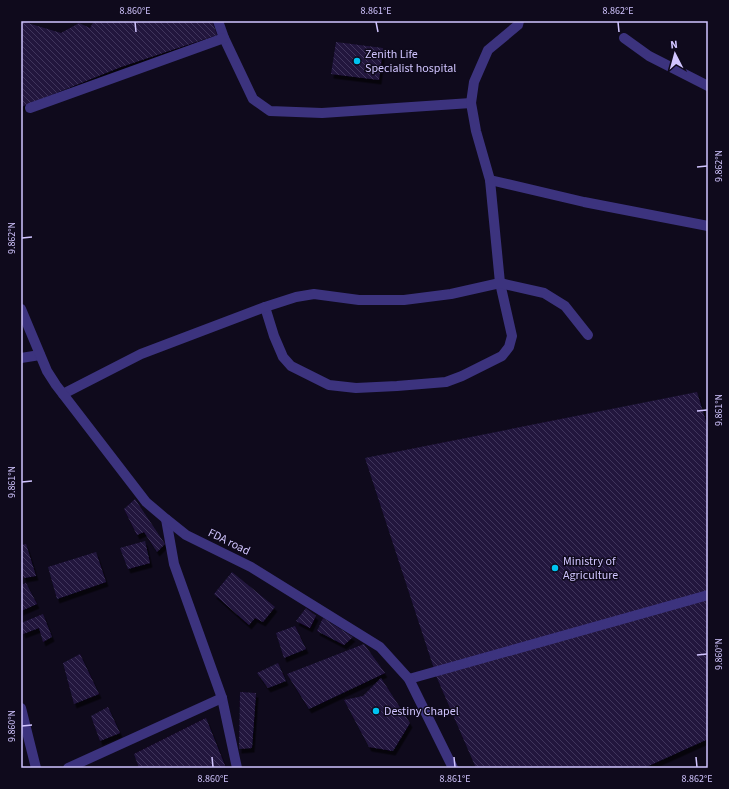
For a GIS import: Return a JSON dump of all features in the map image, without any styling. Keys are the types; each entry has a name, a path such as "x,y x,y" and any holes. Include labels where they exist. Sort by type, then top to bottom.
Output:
{"street":[{"path":"218,21 224,38 253,99 270,111 322,113 471,103"},
{"path":"265,307 283,358 291,366 329,385 356,388 446,382 462,376 502,356 509,347 512,336 500,283 490,180 476,131 471,103 474,82 488,50 518,25 519,21"},
{"path":"30,108 224,38"},
{"path":"624,38 649,56 708,86"},
{"path":"490,180 584,202 708,226"},
{"path":"63,394 141,354 265,307 296,297 314,294 359,300 404,300 451,294 500,283 544,293 565,306 588,335"},
{"name":"FDA road","path":"21,308 47,371 146,502 186,535 251,567 380,647 408,678 453,768"},
{"path":"21,358 40,355"},
{"path":"166,519 174,564 222,698 237,768"},
{"path":"408,678 708,595"},
{"path":"68,768 222,698"},
{"path":"21,708 36,768"}],"building":[{"path":"21,21 61,33 79,23 90,28 94,21 212,21 217,35 121,67 21,107"},
{"name":"Zenith Life Specialist hospital","path":"336,42 383,48 379,80 331,74"},
{"name":"Ministry of Agriculture","path":"697,392 708,428 708,739 644,768 476,768 437,678 365,458"},
{"path":"135,499 165,544 157,552 144,532 137,535 124,509"},
{"path":"145,541 150,563 128,569 120,548"},
{"path":"26,544 36,576 24,578 21,571 21,545"},
{"path":"96,552 106,582 57,599 48,567"},
{"path":"232,572 275,607 263,622 255,618 249,625 214,594"},
{"path":"26,583 37,604 21,611 21,585"},
{"path":"306,608 316,616 310,628 296,621"},
{"path":"43,614 52,637 43,642 39,628 23,634 21,623"},
{"path":"323,618 353,637 344,645 317,631"},
{"path":"295,626 306,649 284,658 276,633"},
{"path":"364,644 385,673 309,709 287,674"},
{"path":"80,654 99,694 74,704 63,663"},
{"path":"278,663 286,681 268,688 257,673"},
{"name":"Destiny Chapel","path":"381,678 410,723 393,751 369,747 344,700 363,696"},
{"path":"240,692 256,693 252,748 239,749"},
{"path":"108,707 120,733 100,741 91,716"},
{"path":"206,718 226,768 139,768 134,754"}],"place":[{"name":"Zenith Life Specialist hospital","path":"357,61"},
{"name":"Ministry of Agriculture","path":"555,568"},
{"name":"Destiny Chapel","path":"376,711"}]}
